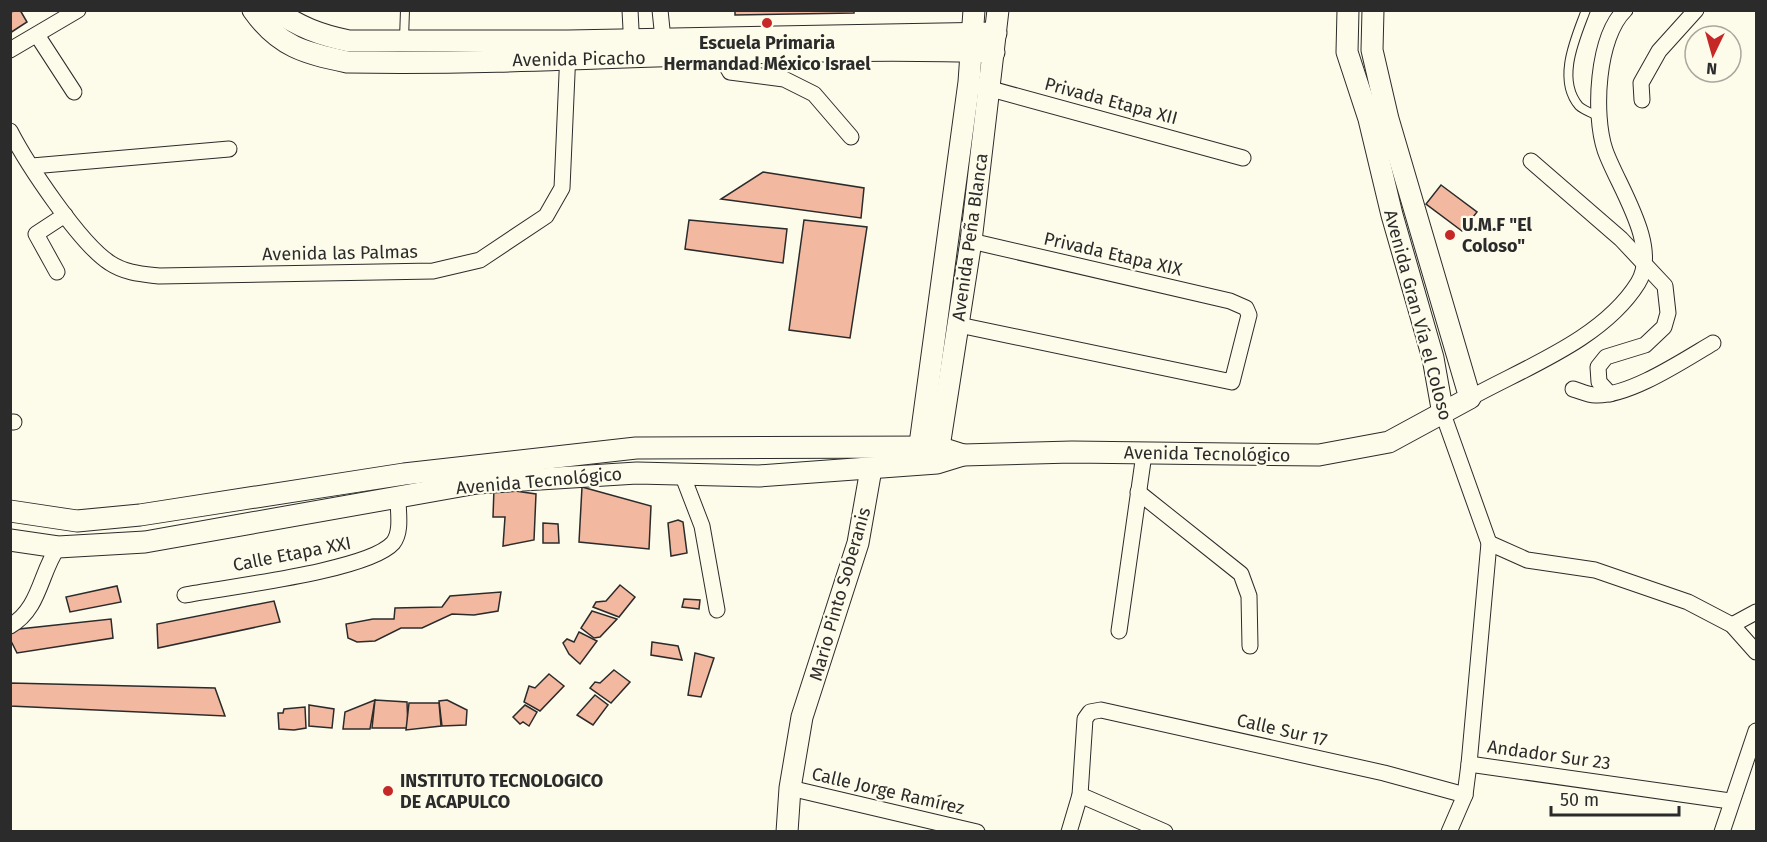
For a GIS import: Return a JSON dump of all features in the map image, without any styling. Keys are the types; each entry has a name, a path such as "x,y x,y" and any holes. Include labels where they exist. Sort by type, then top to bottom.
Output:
{"main road":[{"name":"Avenida Picacho","path":"253,10 264,26 286,45 314,55 347,62 664,48 995,42"},
{"name":"Avenida Picacho","path":"274,10 295,25 318,34 349,41 404,40 568,51"},
{"name":"Avenida Peña Blanca","path":"928,455 924,421 969,82 974,10"},
{"name":"Avenida Peña Blanca","path":"928,455 959,325 998,10"},
{"name":"Avenida Gran Vía el Coloso","path":"1348,10 1347,52 1368,118 1392,215 1433,358 1443,414"},
{"name":"Avenida Gran Vía el Coloso","path":"1373,10 1372,50 1388,118 1470,398"},
{"name":"Avenida Picacho","path":"664,48 724,55 914,50 971,41"},
{"name":"Avenida Tecnológico","path":"10,511 77,521 140,516 404,474 636,448 928,455 1072,452 1319,455 1389,442 1470,398"},
{"name":"Avenida Tecnológico","path":"10,540 58,547 145,542 398,499 477,483 637,472 759,476 871,469 928,455"},
{"name":"Mario Pinto Soberanis","path":"786,831 790,788 802,717 858,543 871,469"}],"street":[{"path":"10,50 78,10"},
{"path":"630,10 632,49"},
{"path":"660,10 664,48"},
{"path":"1470,398 1550,357 1615,312 1639,281 1643,260 1637,220 1605,148 1598,92 1604,54 1618,18 1625,10"},
{"path":"1642,100 1641,83 1659,51 1696,10"},
{"path":"36,35 74,92"},
{"name":"Avenida las Palmas","path":"10,131 15,150 32,166 66,215 110,263 133,273 159,276 433,271 480,260 546,216 562,188 568,51"},
{"path":"724,55 730,72 784,79 814,94 851,137"},
{"name":"Privada Etapa XII","path":"969,82 1243,158"},
{"path":"32,166 229,149"},
{"path":"1531,161 1643,260 1665,286 1668,313 1664,327 1645,345 1606,357 1598,367 1599,382 1610,394"},
{"path":"57,273 36,234 66,215"},
{"name":"Privada Etapa XIX","path":"959,325 1232,382 1249,315 1246,308 1230,301 970,241"},
{"path":"1573,389 1594,395 1610,394 1662,374 1713,343"},
{"name":"Avenida Gran Vía el Coloso","path":"1443,414 1489,543 1465,795 1449,831"},
{"path":"1119,631 1144,454"},
{"path":"682,474 702,526 717,610"},
{"path":"1138,492 1241,574 1249,596 1250,646"},
{"name":"Calle Etapa XXI","path":"185,595 341,567 368,558 393,543 399,526 398,499"},
{"path":"1489,543 1527,560 1605,574 1688,603 1732,625 1756,652"},
{"path":"10,626 24,617 39,593 48,562 58,547"},
{"path":"1732,625 1756,612"},
{"name":"Calle Sur 17","path":"1080,795 1085,720 1090,712 1101,710 1384,773 1465,795"},
{"path":"1722,831 1730,801 1756,731"},
{"name":"Andador Sur 23","path":"1469,764 1730,801"},
{"name":"Calle Jorge Ramírez","path":"790,788 977,831"},
{"path":"1069,831 1080,795 1165,831"}],"lane":[{"path":"404,40 405,10"},
{"path":"1586,10 1570,52 1569,72 1572,91 1579,106 1601,117"}],"building":[{"path":"20,10 27,22 10,33 10,12"},
{"path":"735,10 854,10 854,13 735,15"},
{"path":"763,172 864,188 861,218 721,199"},
{"path":"1441,185 1477,212 1462,231 1426,204"},
{"path":"689,220 787,229 783,263 685,249"},
{"path":"804,220 867,227 850,338 789,330"},
{"path":"582,487 651,506 649,549 579,542"},
{"path":"494,488 536,494 534,540 503,546 505,517 493,517"},
{"path":"678,520 683,522 687,553 671,556 668,523"},
{"path":"543,523 558,524 559,543 543,543"},
{"path":"620,585 635,597 619,617 593,607 596,602 606,601"},
{"path":"117,586 121,602 70,612 66,597"},
{"path":"501,592 498,611 474,615 452,614 422,628 401,628 375,641 357,642 348,638 346,624 373,619 394,619 395,608 442,607 450,596"},
{"path":"684,599 700,600 699,609 682,607"},
{"path":"274,601 280,622 158,648 157,624"},
{"path":"592,611 617,619 600,637 594,638 581,628"},
{"path":"111,619 113,638 17,653 10,639 10,630"},
{"path":"579,632 597,641 580,664 569,654 563,643 567,639 574,642"},
{"path":"652,642 678,646 682,660 651,655"},
{"path":"695,653 714,658 701,697 688,695"},
{"path":"614,670 630,682 611,703 590,688 595,682 600,683"},
{"path":"549,674 564,686 540,711 524,702 529,686 535,688"},
{"path":"10,683 215,688 225,716 10,706"},
{"path":"595,695 608,705 593,725 577,715"},
{"path":"375,700 370,729 343,729 345,712"},
{"path":"375,700 407,702 408,728 372,728"},
{"path":"447,700 467,710 466,725 442,726 439,701"},
{"path":"409,703 439,703 441,726 406,730"},
{"path":"309,705 334,709 332,728 309,726"},
{"path":"525,705 537,712 529,726 523,722 520,724 513,717"},
{"path":"305,707 306,728 279,729 278,713 283,713 284,709"}],"place":[{"name":"Escuela Primaria Hermandad México Israel","path":"767,23"},
{"name":"U.M.F \"El Coloso\"","path":"1450,235"},
{"name":"INSTITUTO TECNOLOGICO DE ACAPULCO","path":"388,791"}]}
